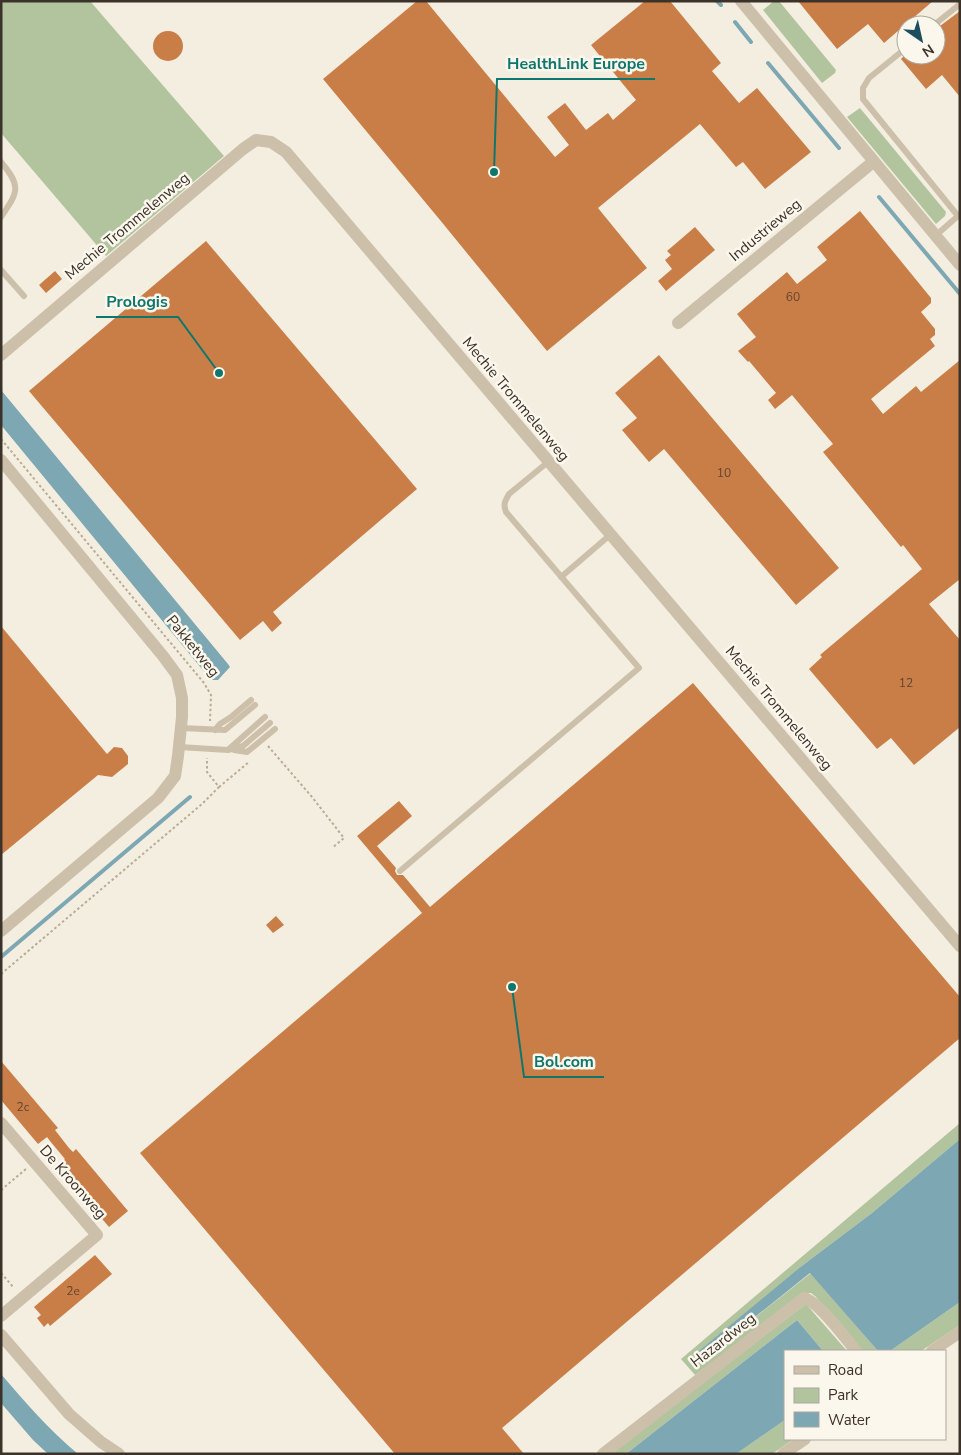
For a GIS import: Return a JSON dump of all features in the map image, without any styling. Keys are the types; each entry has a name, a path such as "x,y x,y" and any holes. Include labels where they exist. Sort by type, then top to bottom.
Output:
{"street":[{"path":"741,1 960,265"},
{"name":"Mechie Trommelenweg","path":"1,355 243,149 256,140 271,142 286,152 960,946"},
{"name":"Industrieweg","path":"678,323 873,162"},
{"name":"Pakketweg","path":"1,460 164,656 177,675 182,698 181,728 175,776 158,798 1,931"},
{"name":"De Kroonweg","path":"1,1123 97,1235 1,1316"},
{"name":"Hazardweg","path":"602,1454 804,1298 810,1299 819,1308 855,1350"},
{"path":"933,1350 960,1332"},
{"path":"1,1335 69,1414 101,1442 119,1454"},
{"path":"783,1454 804,1440"}],"lane":[{"path":"946,15 960,4"},
{"path":"896,56 869,78 863,88 863,99 958,216 935,236"},
{"path":"1,162 13,176 16,189 13,200 1,217"},
{"path":"1,270 24,296"},
{"path":"400,871 639,668 506,512 504,501 509,494 548,462"},
{"path":"561,576 610,535"},
{"path":"181,728 212,730 253,703"},
{"path":"228,750 268,720"},
{"path":"179,747 247,752 275,729"}],"path":[{"name":"Pakketweg","path":"1,439 204,683 211,695 212,730"},
{"path":"268,746 344,838 332,848"},
{"path":"208,748 207,772 218,787"},
{"path":"1,974 254,758"},
{"path":"1,1190 34,1162"}],"green space":[{"path":"1,1 90,1 224,156 106,256 1,133"},
{"path":"774,1 779,1 836,70 835,73 822,83 763,10"},
{"path":"860,108 946,212 945,216 936,224 847,117"},
{"path":"960,1123 960,1139 872,1213 803,1265 705,1357 811,1273 877,1350 860,1350 811,1293 804,1294 695,1375 681,1359"},
{"path":"960,1302 960,1325 922,1350 891,1350"},
{"path":"806,1304 846,1350 822,1350 797,1320 626,1454 609,1454"},
{"path":"784,1421 784,1440 793,1440 772,1454 736,1454"}],"water":[{"path":"1,390 228,664 230,667 218,680 211,680 1,425"},
{"path":"960,1139 960,1302 891,1350 877,1350 810,1273 705,1357 699,1351 803,1265 872,1213"},
{"path":"797,1320 822,1350 784,1350 784,1421 736,1454 626,1454"},
{"path":"1,1374 47,1426 78,1454 48,1454 33,1440 1,1403"}],"building":[{"path":"417,1 426,1 555,157 569,145 547,117 565,103 586,130 608,113 613,120 636,100 591,45 645,1 670,1 721,63 712,71 739,103 757,88 811,152 765,189 743,162 736,167 700,124 598,208 647,268 547,351 323,79"},
{"path":"798,1 933,1 917,15 896,15 896,33 884,43 868,24 837,49"},
{"path":"960,11 960,97 942,75 926,89 906,65 946,65 946,22"},
{"path":"168,31 179,35 183,46 179,57 168,61 157,57 153,46 157,35"},
{"path":"860,211 931,298 931,303 921,312 935,329 935,335 930,339 935,346 871,399 883,414 916,386 921,392 960,360 960,579 929,604 960,640 960,727 914,765 891,738 877,749 809,669 822,657 820,655 922,569 903,545 901,547 823,452 833,444 792,395 775,409 768,400 776,393 738,351 756,337 737,314 787,272 797,284 827,260 817,247"},
{"path":"695,227 715,250 666,291 658,281 672,269 665,260 671,255 667,251"},
{"path":"206,241 417,489 273,612 282,623 272,632 263,621 240,640 29,391"},
{"path":"55,271 62,279 46,293 39,285"},
{"path":"659,355 839,568 796,605 664,449 649,462 622,430 637,418 615,393"},
{"path":"1,626 107,754 114,747 122,748 128,756 128,764 112,777 98,775 1,855"},
{"path":"693,683 960,997 960,1038 502,1428 524,1454 395,1454 140,1153 422,913 357,836 399,801 412,816 377,846 396,868 397,875 403,875 430,907"},
{"path":"276,916 284,925 273,933 266,925"},
{"path":"1,1061 58,1128 55,1130 69,1148 73,1152 76,1149 128,1211 109,1227 57,1166 65,1159 47,1137 38,1144 1,1100"},
{"path":"95,1255 112,1274 50,1326 48,1323 44,1327 37,1318 41,1315 34,1307"}],"waterway":[{"path":"717,1 721,5"},
{"path":"735,22 751,42"},
{"path":"768,63 839,148"},
{"path":"879,197 960,294"},
{"path":"1,957 190,797"}],"place":[{"name":"HealthLink Europe","path":"494,172"},
{"name":"Prologis","path":"219,373"},
{"name":"Bol.com","path":"512,987"}]}
